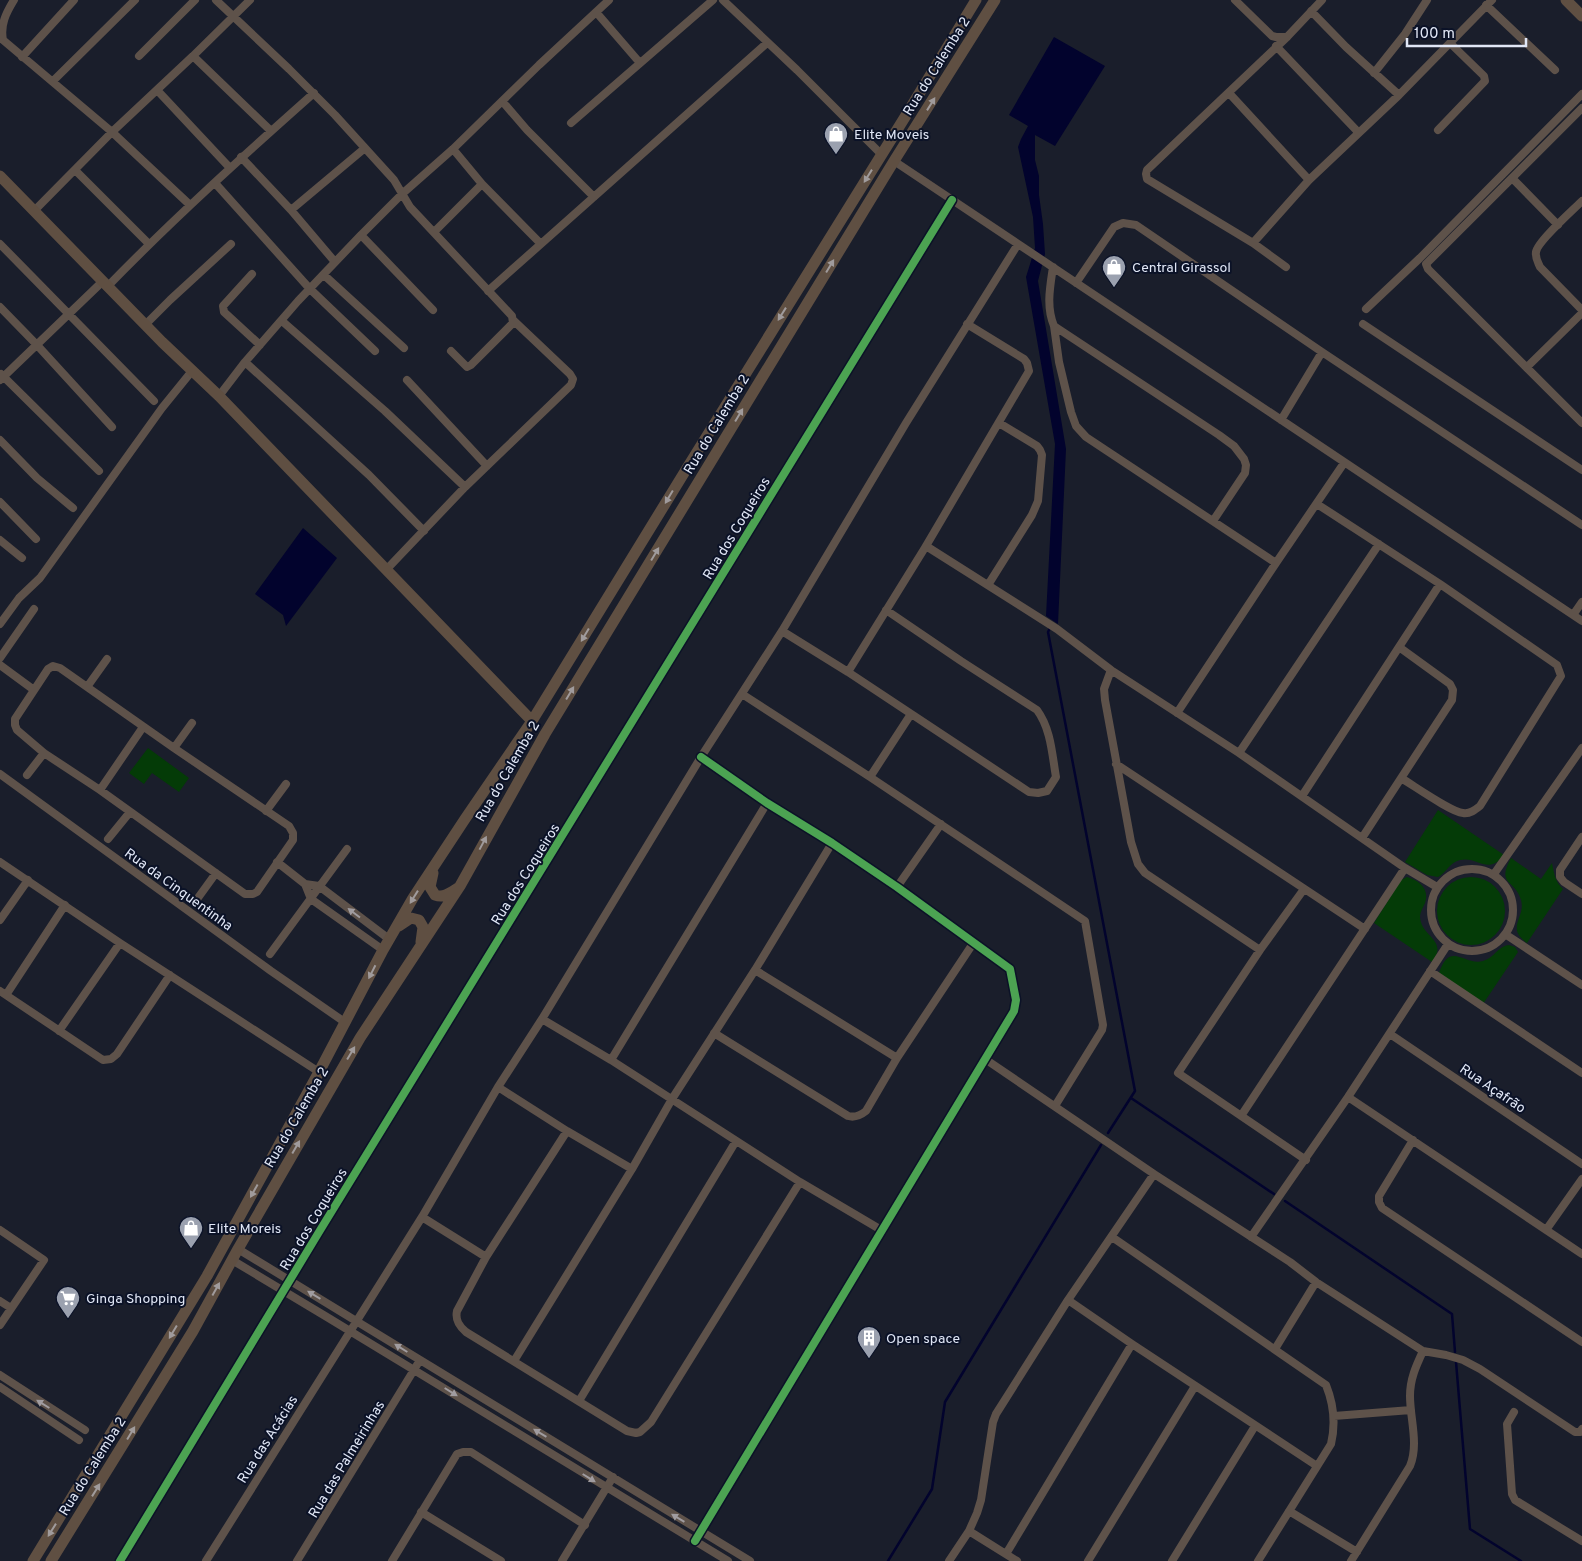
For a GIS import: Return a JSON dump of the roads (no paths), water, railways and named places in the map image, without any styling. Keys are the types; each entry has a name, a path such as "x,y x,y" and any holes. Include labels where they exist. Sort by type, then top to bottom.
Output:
{"main road":[{"name":"Rua do Calemba 2","path":"33,1561 207,1276 320,1072 392,934 464,819 532,721 881,154 906,117 976,0"},
{"name":"Rua do Calemba 2","path":"51,1561 193,1331 238,1249 360,1038 460,886 550,726 894,161 995,0"},
{"path":"1566,0 1582,16"},
{"path":"0,176 105,284 219,396 532,721"},
{"path":"434,866 430,887 435,895 448,895 460,886"},
{"path":"392,934 411,918 415,918 422,923 423,932 420,946"}],"street":[{"path":"14,0 5,17 1,33 3,40 112,132 190,204"},
{"path":"22,57 74,0"},
{"path":"53,81 135,0"},
{"path":"139,56 195,0"},
{"path":"216,0 314,93 394,180 410,207 512,316 513,320 573,379 571,385 486,466 386,570"},
{"path":"34,211 112,132 250,0"},
{"path":"219,396 245,362 361,235 402,194 453,149 609,0"},
{"path":"571,123 713,0"},
{"path":"723,0 797,70 881,154"},
{"path":"1235,0 1272,36 1287,37"},
{"path":"1286,267 1252,243 1147,179 1146,174 1147,170 1287,37 1322,0"},
{"path":"1374,73 1405,34 1427,0"},
{"path":"1252,243 1309,180 1399,95 1489,3 1555,70"},
{"path":"1311,11 1399,95"},
{"path":"596,12 640,63"},
{"path":"1438,130 1485,81 1484,76 1450,43"},
{"path":"488,291 768,44"},
{"path":"1276,46 1358,132"},
{"path":"193,56 271,131"},
{"path":"156,90 230,168"},
{"path":"99,471 1,376 105,284 241,157 314,93"},
{"path":"1229,93 1309,180"},
{"path":"1366,309 1420,258 1582,94"},
{"path":"502,101 527,130 594,197"},
{"path":"1576,101 1582,108 1426,264 1426,267 1582,423"},
{"path":"291,210 365,148"},
{"path":"453,149 482,184 541,244"},
{"path":"241,157 291,210 335,262"},
{"path":"894,161 1582,621"},
{"path":"75,170 148,244"},
{"path":"1512,178 1558,225"},
{"path":"215,183 310,289 375,350"},
{"path":"434,232 482,184"},
{"name":"Rua dos Coqueiros","path":"120,1561 952,200"},
{"path":"1527,367 1582,312 1540,267 1536,260 1536,250 1541,242 1582,201"},
{"path":"1076,283 1114,227 1123,223 1136,225 1322,352 1582,525"},
{"path":"361,235 433,310"},
{"path":"0,244 154,402"},
{"path":"146,325 170,300 231,244"},
{"name":"Rua das Acácias","path":"206,1561 422,1217 498,1087 542,1020 701,757 782,630 901,431 1018,244"},
{"path":"1053,268 1049,298 1050,316 1054,326 1059,362 1076,426 1086,437 1276,563"},
{"path":"252,274 223,306 223,309 260,345"},
{"path":"324,275 404,348"},
{"path":"0,307 112,427"},
{"path":"451,351 465,365 469,366 513,323 513,320"},
{"path":"282,321 385,411 465,487"},
{"path":"848,672 926,546 1029,371 1024,359 967,324"},
{"path":"1363,324 1582,470"},
{"path":"1054,326 1234,446 1244,459 1245,473 1213,522"},
{"path":"1281,420 1322,352"},
{"path":"245,362 369,475 424,531"},
{"path":"0,624 19,598 40,578 162,408 192,371"},
{"path":"407,380 486,466"},
{"path":"988,585 1032,515 1038,501 1042,455 1037,446 998,423"},
{"path":"0,440 37,478 73,508"},
{"path":"1177,713 1344,463"},
{"path":"0,502 36,539"},
{"path":"1317,504 1440,584 1558,665 1561,676 1487,797 1472,812 1462,813 1452,809 1401,778"},
{"path":"0,540 22,558"},
{"path":"1239,753 1379,544"},
{"path":"926,546 1057,629 1111,670 1239,753 1405,868 1437,886"},
{"path":"1302,796 1440,584"},
{"path":"1574,615 1582,602"},
{"path":"0,658 34,609"},
{"path":"782,630 1029,792 1047,791 1056,777 1048,728 1037,710 886,610"},
{"path":"1362,838 1452,700 1453,690 1450,684 1399,647"},
{"path":"87,687 107,659"},
{"path":"0,665 34,690"},
{"path":"53,666 60,668 87,687 289,826 293,833 293,840 257,892 245,894 100,790 44,753 17,730 15,719 48,669 53,666"},
{"path":"1111,670 1104,689 1105,700 1131,842 1138,864 1145,874 1260,950"},
{"path":"742,694 1085,921 1103,1025 1102,1030 1055,1106"},
{"path":"870,777 911,714"},
{"path":"174,748 192,723"},
{"path":"100,790 143,727"},
{"path":"1494,874 1582,748"},
{"path":"27,776 44,753"},
{"path":"695,1541 985,1060 1014,1011 1016,1000 1010,968 897,887 832,843 767,803 701,757"},
{"path":"1116,764 1365,929"},
{"name":"Rua da Cinquentinha","path":"0,774 271,971 346,1023"},
{"path":"266,811 286,784"},
{"path":"611,1060 767,803"},
{"path":"108,839 130,812"},
{"path":"897,887 941,824"},
{"path":"1582,837 1560,870 1560,877 1564,882 1582,894"},
{"path":"514,1361 632,1169 672,1099 755,970 832,843"},
{"path":"270,954 347,848"},
{"path":"0,862 120,943 320,1072"},
{"path":"277,862 305,884 319,886 392,934"},
{"path":"1241,1116 1405,868"},
{"path":"1476,869 1494,874 1504,885 1512,899 1513,912 1505,934 1497,943 1487,949 1475,951 1462,950 1448,944 1435,929 1431,916 1432,903 1437,886 1452,874 1463,870 1476,869"},
{"path":"195,902 216,873"},
{"path":"0,920 28,880"},
{"path":"305,884 311,899 383,950"},
{"path":"1304,888 1178,1072 1306,1160"},
{"path":"65,905 3,993 59,1031 103,1060 111,1059 117,1054 170,975"},
{"path":"1505,934 1582,985"},
{"path":"714,1033 840,1111 853,1117 862,1114 866,1111 897,1058 974,942"},
{"path":"59,1031 120,943"},
{"path":"1252,1238 1390,1034 1448,944"},
{"path":"755,970 897,1058"},
{"path":"1430,971 1580,1072 1582,1063"},
{"path":"542,1020 611,1060 800,1182 882,1231"},
{"name":"Rua Açafrão","path":"1390,1034 1582,1164"},
{"path":"985,1060 1154,1174 1290,1262 1316,1282 1423,1351 1446,1354 1463,1360 1480,1369 1575,1432 1582,1430"},
{"path":"498,1087 566,1131 632,1169"},
{"path":"1348,1096 1582,1254"},
{"path":"566,1131 486,1257 457,1311 457,1320 466,1332 627,1431 640,1432 647,1427 800,1182"},
{"path":"1413,1140 1379,1196 1382,1208 1582,1342"},
{"path":"579,1401 736,1141"},
{"path":"949,1561 969,1531 977,1513 996,1414 1068,1300 1154,1174"},
{"path":"1546,1230 1582,1179"},
{"path":"422,1217 486,1257"},
{"path":"0,1230 44,1260 0,1325"},
{"path":"1112,1237 1326,1384 1334,1416 1331,1444 1258,1561"},
{"path":"238,1249 750,1561"},
{"path":"232,1260 728,1561"},
{"path":"1275,1349 1316,1282"},
{"path":"1068,1300 1317,1466"},
{"path":"0,1301 11,1308"},
{"path":"1006,1554 1132,1344"},
{"path":"1351,1561 1413,1459 1411,1381 1423,1351"},
{"name":"Rua das Palmeirinhas","path":"298,1561 420,1360"},
{"path":"0,1375 85,1430"},
{"path":"1088,1561 1195,1386"},
{"path":"0,1387 79,1440"},
{"path":"1334,1416 1411,1410"},
{"path":"1514,1412 1508,1424 1512,1494 1515,1500 1582,1541"},
{"path":"1172,1561 1255,1426"},
{"path":"392,1561 457,1454 463,1452 471,1452 585,1525"},
{"path":"562,1561 613,1477"},
{"path":"1289,1511 1357,1552"},
{"path":"421,1512 501,1561"},
{"path":"969,1531 1016,1561"}],"water":[{"path":"1054,37 1105,66 1055,146 1035,135 1035,160 1039,176 1045,254 1038,281 1066,449 1058,624 1046,616 1055,444 1026,277 1035,248 1033,217 1018,147 1028,126 1009,115"},
{"path":"303,528 337,558 286,626 283,615 255,594"}],"waterway":[{"path":"1050,628 1048,632 1135,1091 1108,1133"},
{"path":"1131,1098 1274,1194"},
{"path":"888,1561 932,1489 945,1402 1101,1145"},
{"path":"1285,1201 1452,1314 1455,1352"},
{"path":"1456,1362 1470,1529 1521,1561"}],"place":[{"name":"Elite Moveis","path":"836,155"},
{"name":"Central Girassol","path":"1114,288"},
{"name":"Elite Moreis","path":"191,1249"},
{"name":"Ginga Shopping","path":"68,1319"},
{"name":"Open space","path":"869,1359"}]}
